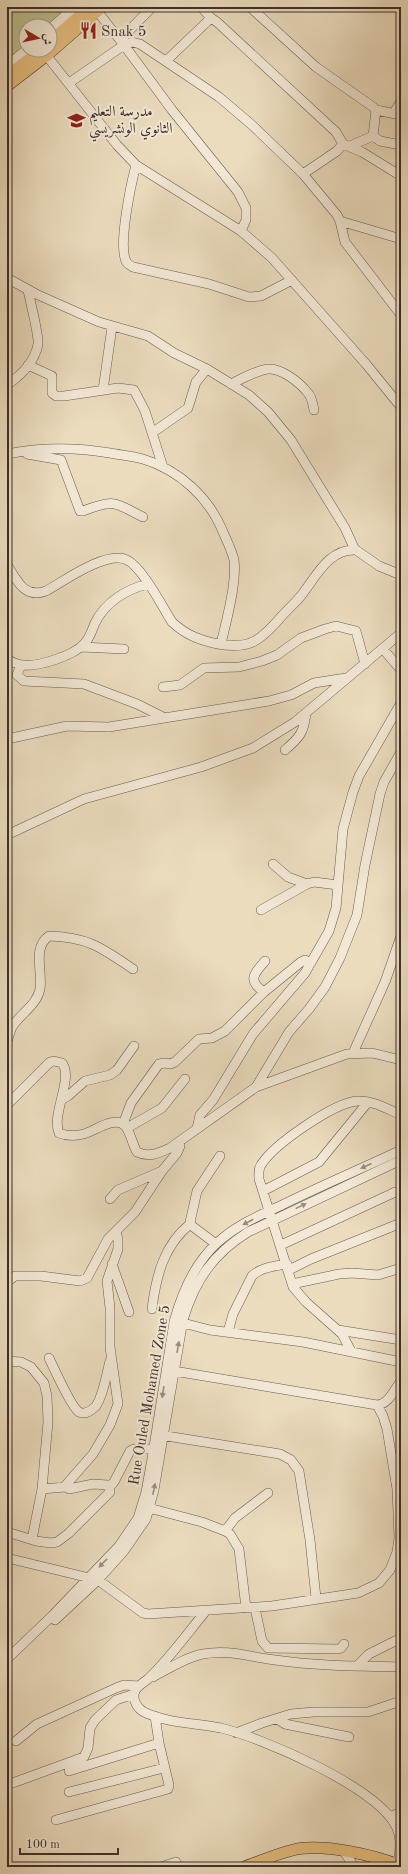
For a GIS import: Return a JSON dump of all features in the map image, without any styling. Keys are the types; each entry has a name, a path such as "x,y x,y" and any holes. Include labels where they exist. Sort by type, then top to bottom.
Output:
{"main road":[{"path":"58,36 96,8"},
{"path":"58,40 96,8"},
{"path":"7,76 34,58"},
{"path":"7,86 37,58"},
{"path":"244,1867 257,1865 267,1857 295,1849 313,1848 344,1851 399,1865"}],"street":[{"path":"58,22 75,7"},
{"path":"69,83 123,42 152,7"},
{"path":"201,7 211,18 336,132 346,145 401,176"},
{"path":"250,7 316,67 376,110 397,114 401,101"},
{"path":"96,8 123,42 172,110 238,192 246,208 246,220 241,231"},
{"path":"166,61 211,18"},
{"path":"123,42 140,44 219,97 252,125 303,174 334,210 340,221 345,242 401,315"},
{"path":"7,66 18,57"},
{"path":"48,58 117,145 136,165 241,231 280,266 366,364 401,407"},
{"path":"373,136 376,110"},
{"path":"303,174 346,145 373,136"},
{"path":"373,136 380,141 401,145"},
{"path":"136,165 128,200 124,241 124,257 129,265 209,284 249,297 261,296 292,280"},
{"path":"340,221 401,239"},
{"path":"7,278 28,290 112,327 148,336 174,353 207,369 249,395 260,404 291,440 315,476 345,528 355,550 379,566 401,575"},
{"path":"7,385 24,372 38,344 28,290"},
{"path":"103,390 112,327"},
{"path":"28,365 52,376 52,393 56,396 124,388 134,390 145,411 163,466"},
{"path":"152,433 188,408 196,382 207,369"},
{"path":"231,384 254,373 271,369 278,371 294,379 309,394 314,410"},
{"path":"11,453 55,448 94,450 142,459 163,466 192,487 213,512 234,560 234,573 221,644"},
{"path":"11,453 61,460 80,511 110,502 143,517"},
{"path":"7,564 19,583 26,591 32,594 46,591 102,560 114,557 128,560 139,571 172,622 178,628 198,640 239,646 261,638 300,597 324,564 343,552 355,550"},
{"path":"7,659 21,665 31,666 44,663 81,647 87,640 96,622 107,606 132,589 148,584"},
{"path":"163,687 180,685 204,668 239,667 262,661 277,655 301,638 336,626 356,631 365,664"},
{"path":"7,834 84,798 201,767 236,755 266,741 306,713 401,633"},
{"path":"81,647 124,649"},
{"path":"383,648 401,670"},
{"path":"21,665 17,675 24,681 84,684 137,704 165,718"},
{"path":"7,739 67,726 109,727 269,701 291,695 314,683 346,678"},
{"path":"197,1128 200,1116 213,1100 253,1034 305,973 329,931 336,908 343,830 353,792 360,776 401,703"},
{"path":"285,750 299,738 305,723 306,713"},
{"path":"256,1087 289,1032 309,1009 325,987 345,948 357,915 365,865 380,794 384,782 401,752"},
{"path":"401,826 401,845"},
{"path":"273,864 288,877 307,884"},
{"path":"261,910 307,884 314,882 338,885"},
{"path":"7,1042 12,1026 37,998 40,985 41,946 44,939 49,936 85,940 103,947 133,969"},
{"path":"354,1053 385,982 401,936"},
{"path":"311,963 305,960 301,962 264,992 225,1031 212,1038 199,1039 175,1062 170,1064 159,1064 131,1103 125,1126 137,1152 140,1154 154,1154 170,1148 256,1087 341,1056 354,1053 372,1053 401,1060"},
{"path":"264,992 254,984 253,979 255,973 265,961"},
{"path":"61,1100 68,1096 85,1081 110,1074 117,1070 134,1046"},
{"path":"7,1105 50,1062 54,1061 62,1063 66,1071 57,1126 59,1133 61,1134 82,1134 111,1123 125,1126 162,1108 185,1079"},
{"path":"351,1351 347,1340 338,1330 306,1302 295,1290 263,1191 259,1173 261,1165 290,1135 320,1117 355,1101 368,1102 401,1115"},
{"path":"263,1191 319,1162 368,1102"},
{"path":"7,1282 11,1275 41,1276 76,1281 85,1280 103,1248 135,1212 162,1171 179,1150 180,1141"},
{"name":"Rue Ouled Mohamed Zone 5","path":"170,1370 189,1300 199,1281 215,1258 234,1241 271,1215 401,1150"},
{"path":"152,1309 159,1268 178,1235 190,1224 197,1191 220,1156"},
{"name":"Rue Ouled Mohamed Zone 5","path":"7,1659 119,1546 146,1507 160,1435 170,1370 174,1322 180,1300 190,1278 216,1244 243,1224 271,1215 401,1160"},
{"path":"110,1199 118,1190 162,1171"},
{"path":"281,1245 395,1192 401,1194"},
{"path":"228,1332 233,1314 252,1276 256,1273 266,1268 288,1267 401,1223"},
{"path":"190,1224 216,1244"},
{"path":"65,1487 67,1482 93,1454 110,1426 118,1404 111,1358 107,1281 118,1244 116,1232"},
{"path":"112,1264 129,1312"},
{"path":"292,1284 346,1274 378,1275 401,1268"},
{"path":"183,1323 210,1330 303,1342 401,1362"},
{"path":"338,1330 401,1340"},
{"path":"50,1358 70,1400 78,1411 82,1413 89,1411 96,1406 111,1358"},
{"path":"7,1361 21,1362 31,1367 41,1379 47,1392 48,1422 42,1489 32,1539"},
{"path":"170,1370 377,1406 382,1405 388,1400 401,1381"},
{"path":"7,1558 98,1580 148,1614 205,1612 250,1608 358,1593 379,1583 390,1570 398,1552 400,1538 396,1489 387,1429 383,1416 377,1406"},
{"path":"160,1435 267,1451 287,1457 295,1464 299,1471 308,1525 316,1598"},
{"name":"Rue Ouled Mohamed Zone 5","path":"7,1667 98,1580 124,1551 146,1519 146,1507 154,1449 160,1435"},
{"path":"109,1487 114,1482 130,1451 134,1449 154,1449"},
{"path":"42,1489 65,1487 69,1489 100,1483 109,1487"},
{"path":"7,1532 51,1543 62,1539 109,1495 109,1487"},
{"path":"225,1530 235,1518 268,1493"},
{"path":"146,1507 202,1522 225,1530 236,1541 239,1549 250,1608 264,1645 268,1648 338,1649 344,1644"},
{"path":"7,1785 84,1757 88,1748 90,1728 95,1720 116,1700 136,1690 148,1679 205,1612"},
{"path":"358,1665 369,1654 401,1638"},
{"path":"148,1679 189,1658 213,1652 243,1653 287,1662 401,1667"},
{"path":"16,1741 37,1724 116,1688 124,1685 136,1690"},
{"path":"136,1690 134,1699 139,1709 155,1716 236,1733 277,1747 330,1774 376,1803 395,1824 400,1838 399,1865"},
{"path":"236,1733 262,1722 291,1714 314,1712 368,1712 401,1701"},
{"path":"56,1820 168,1789 170,1787 164,1768 155,1716"},
{"path":"277,1719 285,1724 349,1737"},
{"path":"68,1771 159,1743"},
{"path":"69,1792 164,1768"},
{"path":"390,1817 401,1812"},
{"path":"344,1851 354,1867"},
{"path":"161,1867 176,1862"}],"green space":[{"path":"7,7 71,7 58,18 18,18 18,52 7,60"}],"place":[{"name":"Snak 5","path":"88,31"},
{"name":"مدرسة التعليم الثانوي الونشريسي","path":"76,120"}]}
